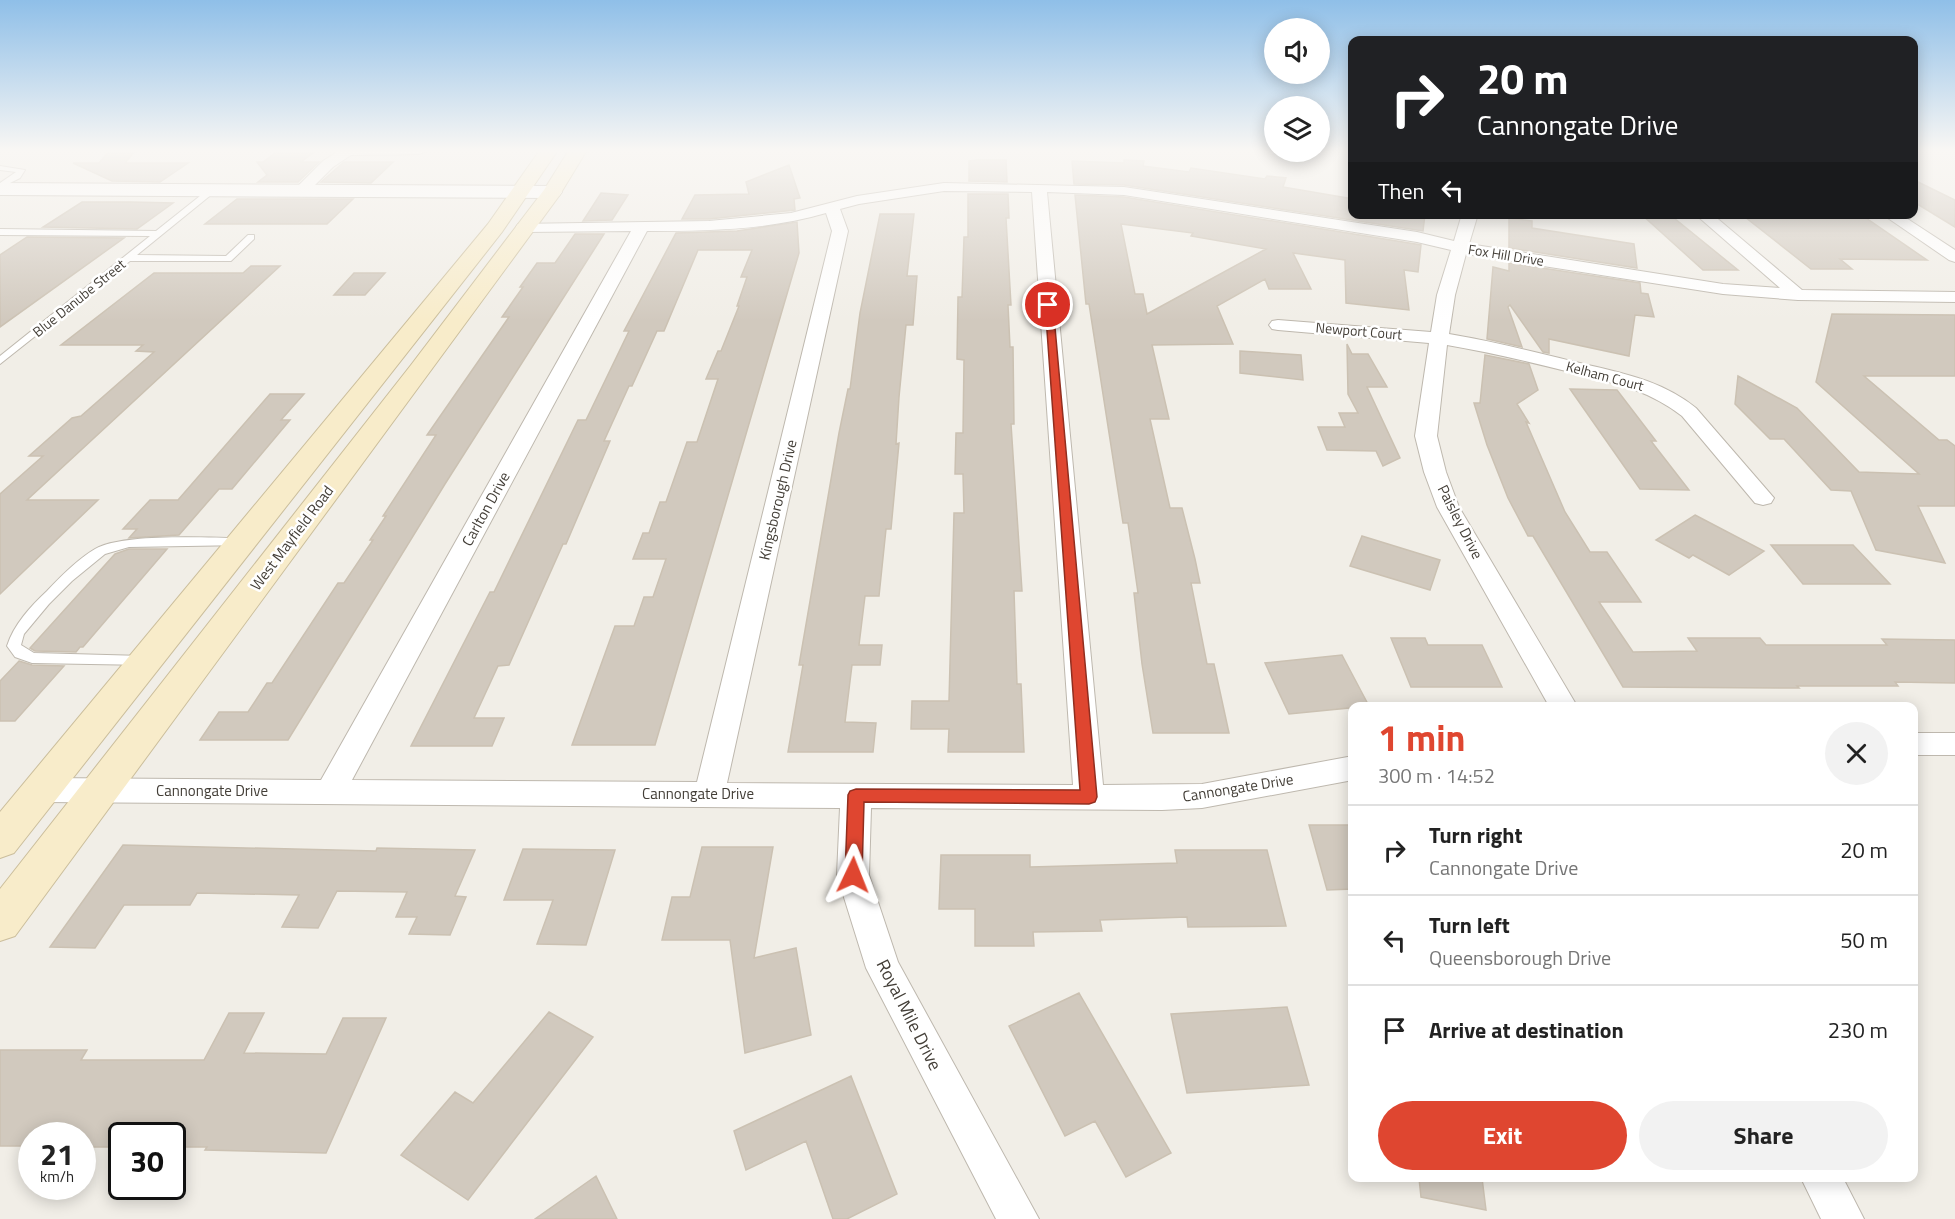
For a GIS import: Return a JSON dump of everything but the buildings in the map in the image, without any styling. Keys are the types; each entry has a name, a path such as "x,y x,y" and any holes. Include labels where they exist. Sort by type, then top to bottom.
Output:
{"main road":[{"path":"0,841 510,207"},
{"name":"West Mayfield Road","path":"0,922 413,380 540,207"}],"street":[{"name":"Fox Hill Drive","path":"524,227 709,226 792,218 828,207"},
{"name":"Kingsborough Drive","path":"710,794 840,231 831,207"},
{"path":"1041,207 1089,797"},
{"name":"Fox Hill Drive","path":"1225,207 1417,237 1461,248 1702,286 1798,295 1955,297"},
{"name":"Paisley Drive","path":"1469,219 1446,295 1427,415 1426,436 1435,472 1448,507 1561,702"},
{"path":"1708,219 1798,295"},
{"path":"1897,219 1955,257"},
{"name":"Carlton Drive","path":"330,792 642,226"},
{"name":"Newport Court","path":"1278,325 1439,338"},
{"name":"Kelham Court","path":"1439,338 1493,347 1647,386 1675,401 1689,412 1763,498"},
{"path":"1918,744 1955,744"},
{"name":"Cannongate Drive","path":"41,790 1202,796 1348,769"},
{"name":"Royal Mile Drive","path":"856,795 853,875 883,968 1018,1219"},
{"path":"1823,1182 1843,1219"}],"lane":[{"name":"Blue Danube Street","path":"0,361 192,207"},
{"path":"0,232 157,234"},
{"path":"129,258 228,259 251,237"},
{"path":"145,661 32,658 21,653 14,646 18,633 44,601 67,578 101,551 129,543 241,542"}],"route":[{"path":"853,875 856,795 1089,797 1048,305"}]}
